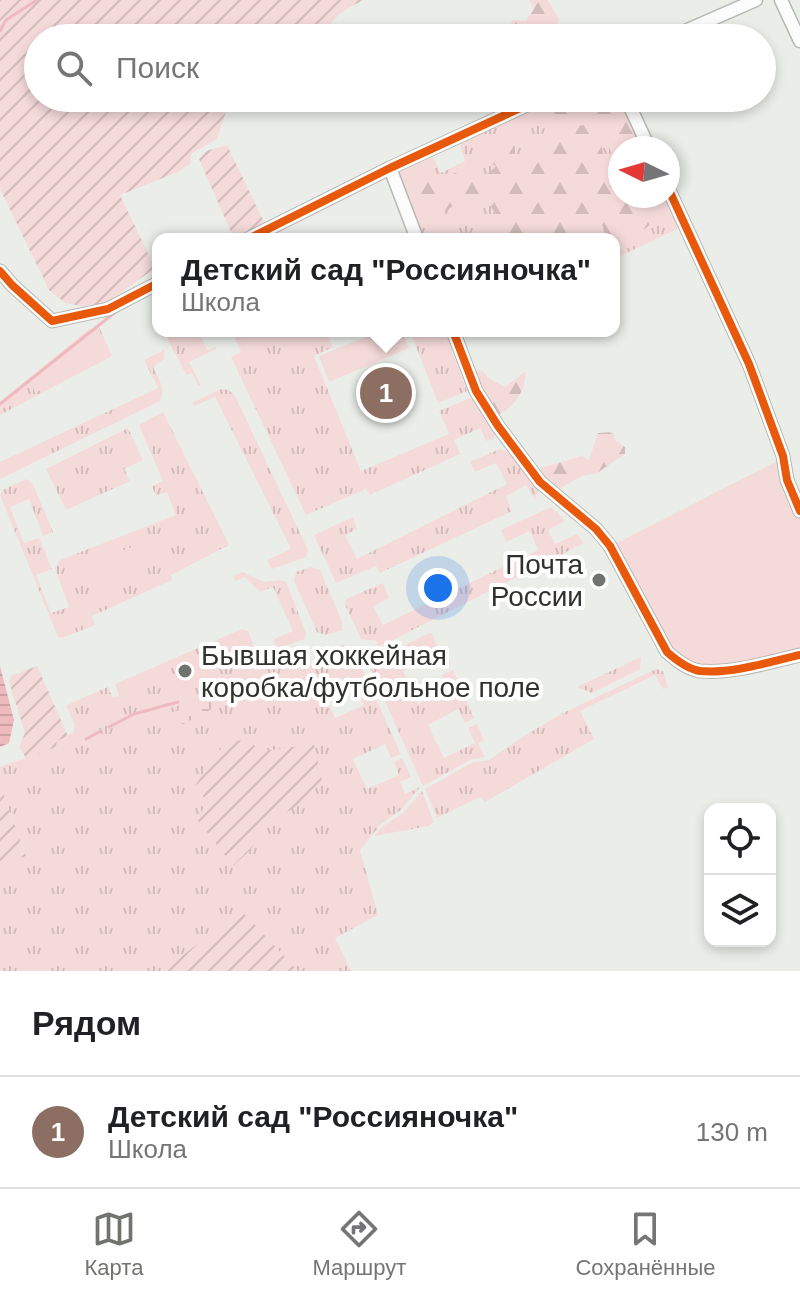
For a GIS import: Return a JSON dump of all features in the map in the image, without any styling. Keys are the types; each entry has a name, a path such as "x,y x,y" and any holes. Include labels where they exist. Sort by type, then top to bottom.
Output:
{"street":[{"path":"701,24 756,0"},
{"path":"781,0 800,41"},
{"path":"260,233 512,112"},
{"path":"632,112 643,136"},
{"path":"390,168 415,233"},
{"path":"677,208 749,364 800,511"},
{"path":"0,271 52,321 108,309 152,286"},
{"path":"455,337 476,391 498,426 540,482 596,529 610,546 667,652 697,671 800,655"}],"green space":[{"path":"0,0 364,0 350,7 331,24 24,24 24,112 226,112 217,139 191,154 190,164 178,172 120,195 152,262 152,270 106,303 83,306 65,303 49,290 0,189"},
{"path":"529,0 548,0 559,19 558,24 511,24 512,20 525,21 534,9"},
{"path":"526,112 625,112 622,136 608,136 608,208 675,208 686,225 620,256 620,233 418,233 399,185 399,172 433,157 441,173 465,161 460,144"},
{"path":"554,112 625,112 638,136 608,136 608,144 597,121 582,115"},
{"path":"588,124 599,129 604,160 608,162 608,208 659,208 659,214 642,231 623,237 620,233 606,233 600,221 585,218 585,233 509,233 485,198 461,199 434,221 416,222 407,197 410,184 431,182 438,195 452,189 454,173 476,177 486,175 496,166 486,161 479,150 487,143 496,139 514,145 511,164 514,171 530,163 545,134"},
{"path":"227,145 265,224 249,233 231,233 199,159 206,151"},
{"path":"99,327 112,356 0,415 0,402 89,329"},
{"path":"91,334 102,358 35,393 30,381"},
{"path":"167,337 201,337 207,350 216,347 189,362 201,385 198,386 192,373 186,375"},
{"path":"235,337 329,337 333,347 314,356 361,471 449,434 439,411 473,397 496,432 493,439 486,441 480,428 454,440 460,454 370,495 366,489 306,515 231,357 241,352"},
{"path":"365,337 404,337 409,348 329,382 319,356"},
{"path":"412,337 447,337 467,391 438,403"},
{"path":"164,350 164,359 153,367 162,388 160,401 0,479 0,462 158,388 144,360"},
{"path":"471,368 483,371 488,378 505,387 526,371 519,396 500,414 492,410"},
{"path":"221,389 229,390 235,396 308,550 306,557 272,569 267,560 291,549 215,397 194,406 192,403"},
{"path":"163,412 229,545 171,575 172,580 92,616 95,625 58,637 0,495 3,490 26,479 33,484 53,532 43,536 29,499 10,507 24,543 39,538 52,569 36,575 51,613 69,607 55,568 60,560 176,515 167,492 156,496 152,486 163,481 139,425"},
{"path":"128,428 143,460 124,469 130,481 66,510 46,469"},
{"path":"613,432 615,440 625,447 625,454 597,473 582,476 557,490 551,480 544,479 540,468 582,456 589,460 598,433"},
{"path":"500,449 508,451 538,489 535,500 526,485 506,496 512,511 380,573 376,566 336,583 314,535 353,517 357,529 345,535 357,559 507,484 496,463 475,472 470,462"},
{"path":"783,458 800,515 800,654 698,669 668,651 611,546"},
{"path":"551,507 565,521 548,530 555,544 577,534 584,543 377,648 377,641 361,639 345,605 346,599 383,583 389,598 373,606 383,625 538,550 530,531 506,542 501,530"},
{"path":"138,544 148,570 105,589 94,563"},
{"path":"311,567 320,570 342,621 342,630 326,635 317,632 294,581 296,572"},
{"path":"242,572 264,582 286,582 306,633 305,639 276,649 274,639 293,631 273,587 260,592 245,577 235,581 234,576"},
{"path":"242,629 248,631 260,663 301,651 308,666 332,658 329,649 344,644 352,663 360,664 368,682 356,688 349,676 322,689 335,718 364,705 359,694 371,688 401,754 391,758 385,744 353,759 367,789 399,775 394,762 402,758 411,777 400,782 405,794 420,787 401,810 381,824 360,850 378,915 335,938 351,971 0,971 0,865 26,855 0,785 0,767 56,747 56,741 74,732 74,723 66,706 71,703 108,687 113,698 119,696 115,684"},
{"path":"431,632 438,647 444,645 451,664 440,670 433,656 403,671 418,704 449,690 442,675 453,670 474,718 465,723 458,709 428,725 444,758 475,743 468,728 477,724 484,740 478,743 485,757 472,759 423,786 368,664"},
{"path":"641,657 640,669 592,693 577,687"},
{"path":"37,666 68,736 57,741 56,747 26,758 19,747 25,733 9,682 11,676"},
{"path":"656,669 663,671 668,687 663,689 655,675 580,711 594,739 485,802 480,797 437,818 425,789 473,762 489,760 563,713"},
{"path":"267,679 174,729 168,714 235,685"},
{"path":"250,737 257,752 314,744 322,781 297,806 268,823 251,849 233,866 197,819 207,803 196,784 223,746"},
{"path":"0,785 26,856 0,865"},
{"path":"422,791 434,822 429,826 374,836 403,813"},
{"path":"241,910 298,971 165,971 168,967"}],"shaded area":[{"path":"0,666 14,720 9,743 0,747"}],"waterway":[{"path":"0,31 6,20 37,0"},
{"path":"0,404 118,310"},
{"path":"109,727 134,714 178,702"},
{"path":"86,739 99,732"}],"cycle path":[{"path":"260,233 512,112"},
{"path":"677,208 749,364 800,511"},
{"path":"0,271 52,321 108,309 152,286"},
{"path":"455,337 476,391 498,426 540,482 596,529 610,546 667,652 700,671 725,671 800,655"}],"place":[{"name":"Детский сад \"Россияночка\"","path":"386,393"},
{"name":"Почта России","path":"599,580"},
{"name":"Бывшая хоккейная коробка/футбольное поле","path":"185,671"}]}
